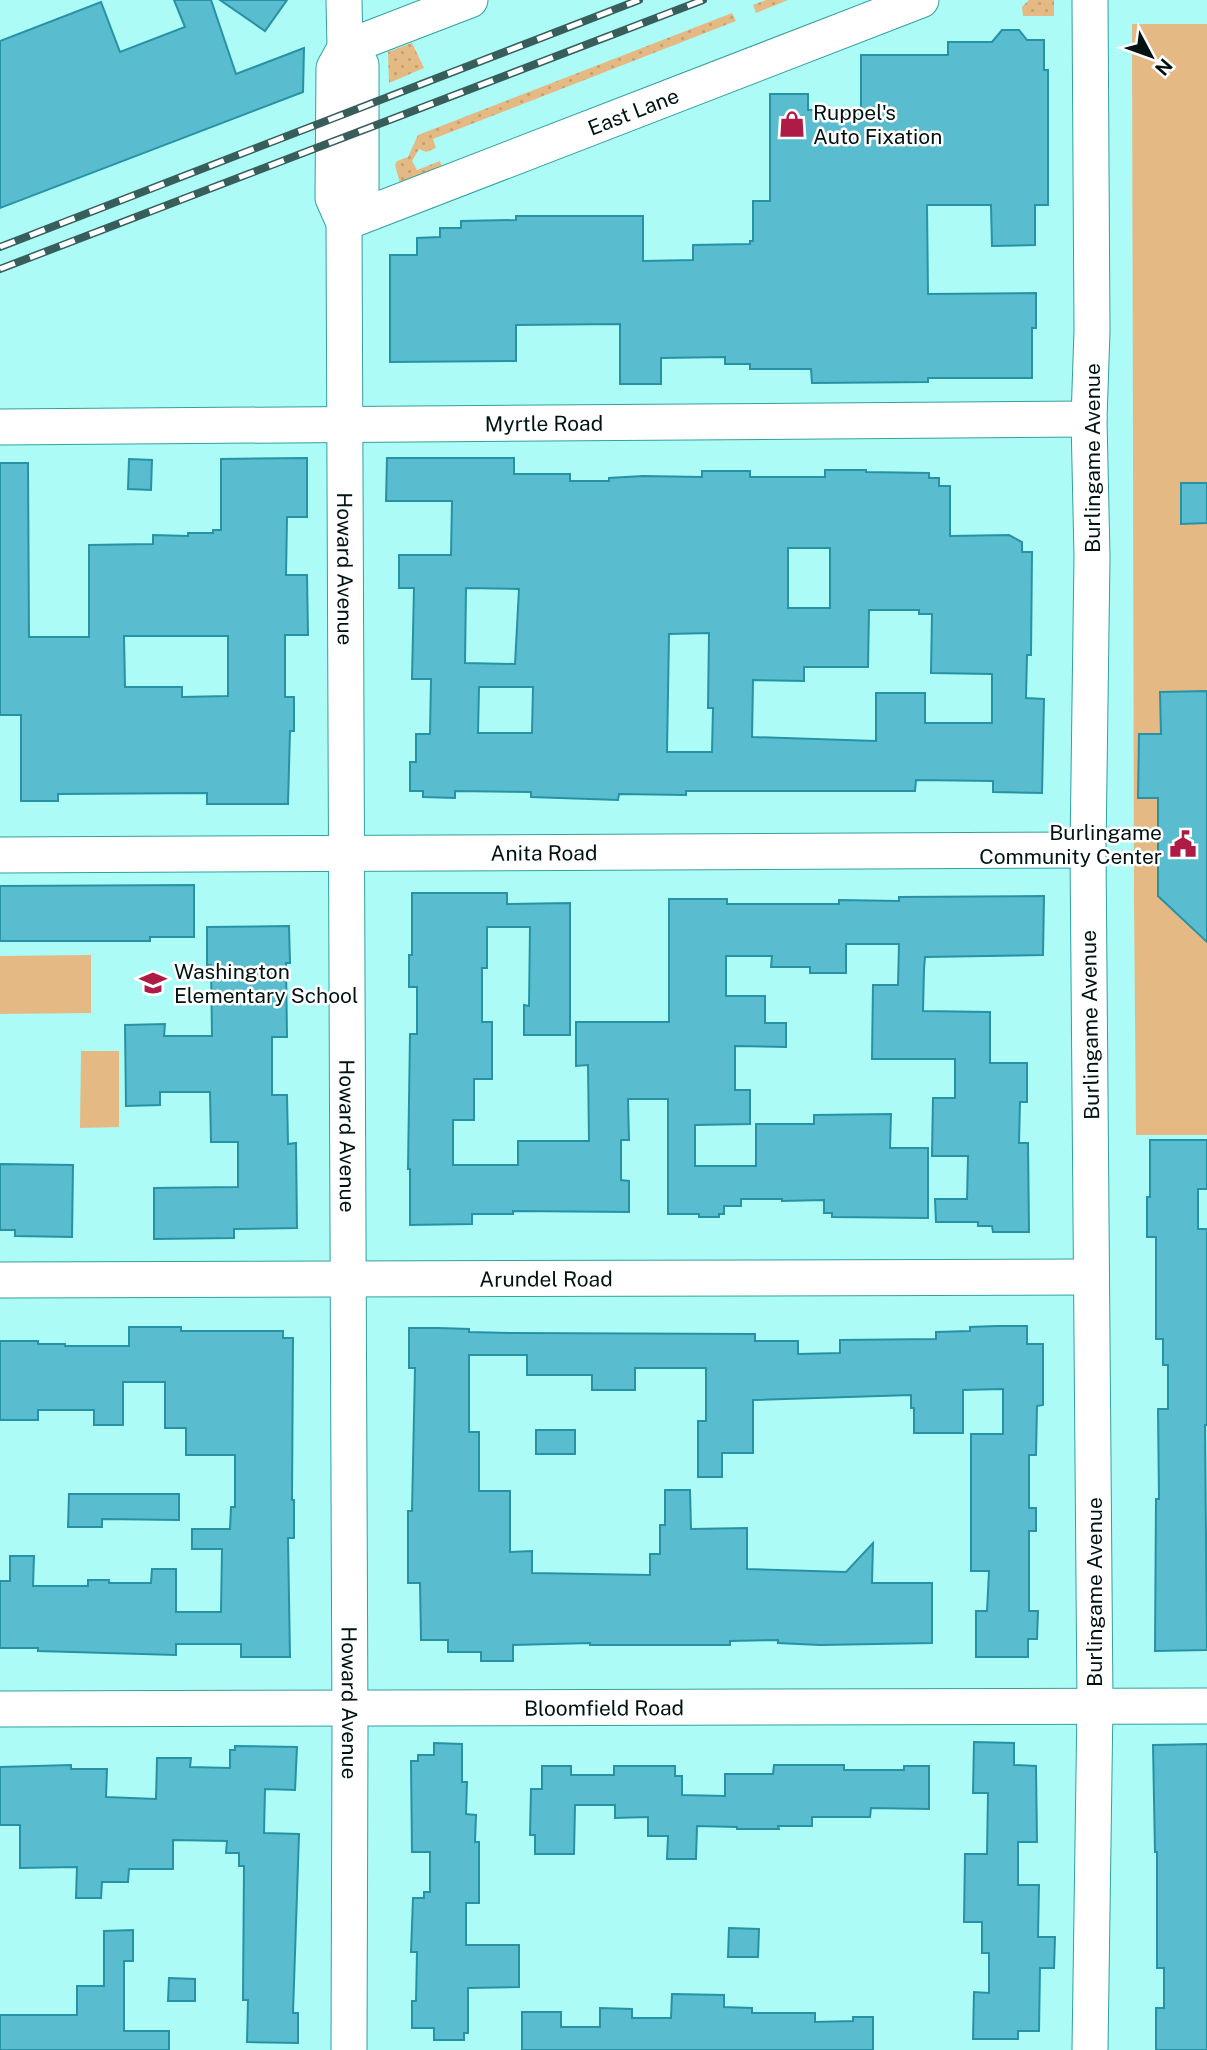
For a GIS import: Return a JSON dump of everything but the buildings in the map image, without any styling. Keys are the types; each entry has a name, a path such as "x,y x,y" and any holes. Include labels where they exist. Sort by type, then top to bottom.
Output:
{"street":[{"name":"Howard Avenue","path":"344,0 345,48 361,65 362,131 361,196 344,223 349,2050"},
{"path":"345,48 470,0"},
{"name":"East Lane","path":"344,223 921,0"},
{"name":"Burlingame Avenue","path":"1090,2050 1095,1704 1088,850 1092,556 1088,419 1098,1"},
{"name":"Myrtle Road","path":"0,427 1088,419"},
{"name":"Anita Road","path":"0,855 1088,850"},
{"name":"Arundel Road","path":"0,1280 1091,1277"},
{"name":"Bloomfield Road","path":"0,1709 1095,1704 1207,1706"}],"shaded area":[{"path":"766,0 788,0 756,13 753,5"},
{"path":"1029,0 1054,0 1054,16 1023,16 1022,7"},
{"path":"732,13 736,21 433,139 436,148 426,152 419,149 412,161 417,170 440,161 442,167 400,183 395,165 397,161 408,157 418,135"},
{"path":"1132,24 1207,24 1207,1135 1136,1135"},
{"path":"412,43 424,68 389,83 388,52"},
{"path":"91,955 91,1013 0,1014 0,956"},
{"path":"81,1051 119,1051 119,1127 80,1128"}],"railway":[{"path":"0,247 639,0"},
{"path":"0,269 703,0"}],"place":[{"name":"Ruppel's Auto Fixation","path":"792,124"},
{"name":"Burlingame Community Center","path":"1183,844"},
{"name":"Washington Elementary School","path":"153,983"}]}
